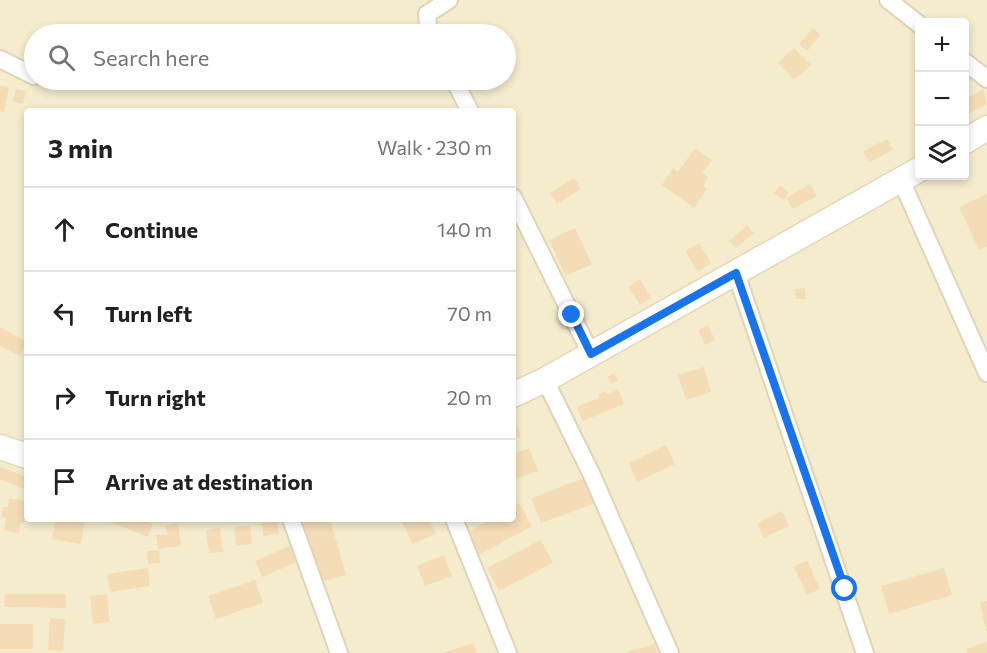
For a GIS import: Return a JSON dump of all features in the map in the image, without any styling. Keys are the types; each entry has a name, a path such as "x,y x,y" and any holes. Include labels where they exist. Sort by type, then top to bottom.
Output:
{"street":[{"path":"428,24 428,14 449,0"},
{"path":"888,0 915,21"},
{"path":"0,59 24,70"},
{"path":"969,65 987,79"},
{"path":"459,90 468,108"},
{"path":"969,139 987,128"},
{"path":"516,394 545,380 910,175 987,373"},
{"path":"516,203 591,354"},
{"path":"736,273 865,653"},
{"path":"545,380 591,473 670,653"},
{"path":"0,447 24,455"},
{"path":"292,522 339,653"},
{"path":"455,522 508,653"}],"shaded area":[{"path":"0,0 987,0 987,653 0,653"}],"building":[{"path":"813,28 821,35 807,51 799,44"},
{"path":"794,48 811,65 794,80 778,63"},
{"path":"0,86 9,87 4,112 0,111"},
{"path":"16,89 26,91 23,104 13,102"},
{"path":"984,89 987,104 969,113 969,96"},
{"path":"887,139 893,150 869,162 863,151"},
{"path":"695,148 712,160 702,173 708,177 703,186 707,189 694,208 662,185 673,168 678,172"},
{"path":"574,178 581,189 557,204 550,193"},
{"path":"810,184 817,196 793,209 786,198"},
{"path":"780,185 789,193 783,200 774,193"},
{"path":"987,194 987,247 979,250 959,207"},
{"path":"747,225 754,233 736,248 729,241"},
{"path":"575,228 592,264 566,276 549,240"},
{"path":"699,243 711,263 698,272 685,251"},
{"path":"640,279 651,298 640,305 628,287"},
{"path":"805,288 806,299 796,299 795,289"},
{"path":"708,325 715,340 705,345 698,330"},
{"path":"0,327 24,340 24,348 20,356 0,346"},
{"path":"704,367 711,392 686,400 678,375"},
{"path":"614,373 618,380 611,384 607,377"},
{"path":"618,390 624,404 583,421 577,407 600,397 598,394"},
{"path":"516,423 521,436 516,438"},
{"path":"666,445 675,464 637,482 629,463"},
{"path":"529,448 538,471 516,479 516,453"},
{"path":"0,467 24,476 24,489 0,479"},
{"path":"584,478 593,504 541,523 531,498"},
{"path":"9,498 24,501 24,523 21,522 19,533 4,531 6,518 1,517 3,507 8,507"},
{"path":"519,503 532,526 479,555 477,550 471,553 467,533 486,522 516,522 516,504"},
{"path":"782,511 789,526 764,538 757,523"},
{"path":"55,522 85,522 81,544 52,539"},
{"path":"110,522 153,524 148,537"},
{"path":"277,522 279,534 263,536 262,523"},
{"path":"303,522 331,522 346,575 320,582"},
{"path":"402,522 430,522 436,534 412,544"},
{"path":"178,523 181,546 158,549 156,535 167,534 165,525"},
{"path":"250,526 252,544 236,545 234,527"},
{"path":"220,528 223,552 209,553 206,530"},
{"path":"541,540 553,563 499,591 487,568"},
{"path":"292,545 299,561 262,577 255,561"},
{"path":"159,550 160,563 148,564 147,551"},
{"path":"444,555 452,576 425,586 417,566"},
{"path":"807,560 820,589 807,595 794,567"},
{"path":"148,568 150,586 110,592 107,574"},
{"path":"944,568 952,595 889,614 881,586"},
{"path":"255,580 263,603 216,619 208,596"},
{"path":"5,594 66,594 66,608 4,607"},
{"path":"107,594 110,622 93,624 90,596"},
{"path":"987,601 987,631 986,631 980,602"},
{"path":"50,618 65,619 63,651 48,650"},
{"path":"0,624 33,624 33,649 0,649"},
{"path":"987,642 987,653 967,653 966,649"},
{"path":"473,643 477,653 443,653"},
{"path":"655,644 657,653 627,653 627,652"}],"route":[{"path":"572,315 591,354 736,273 845,589"}]}
